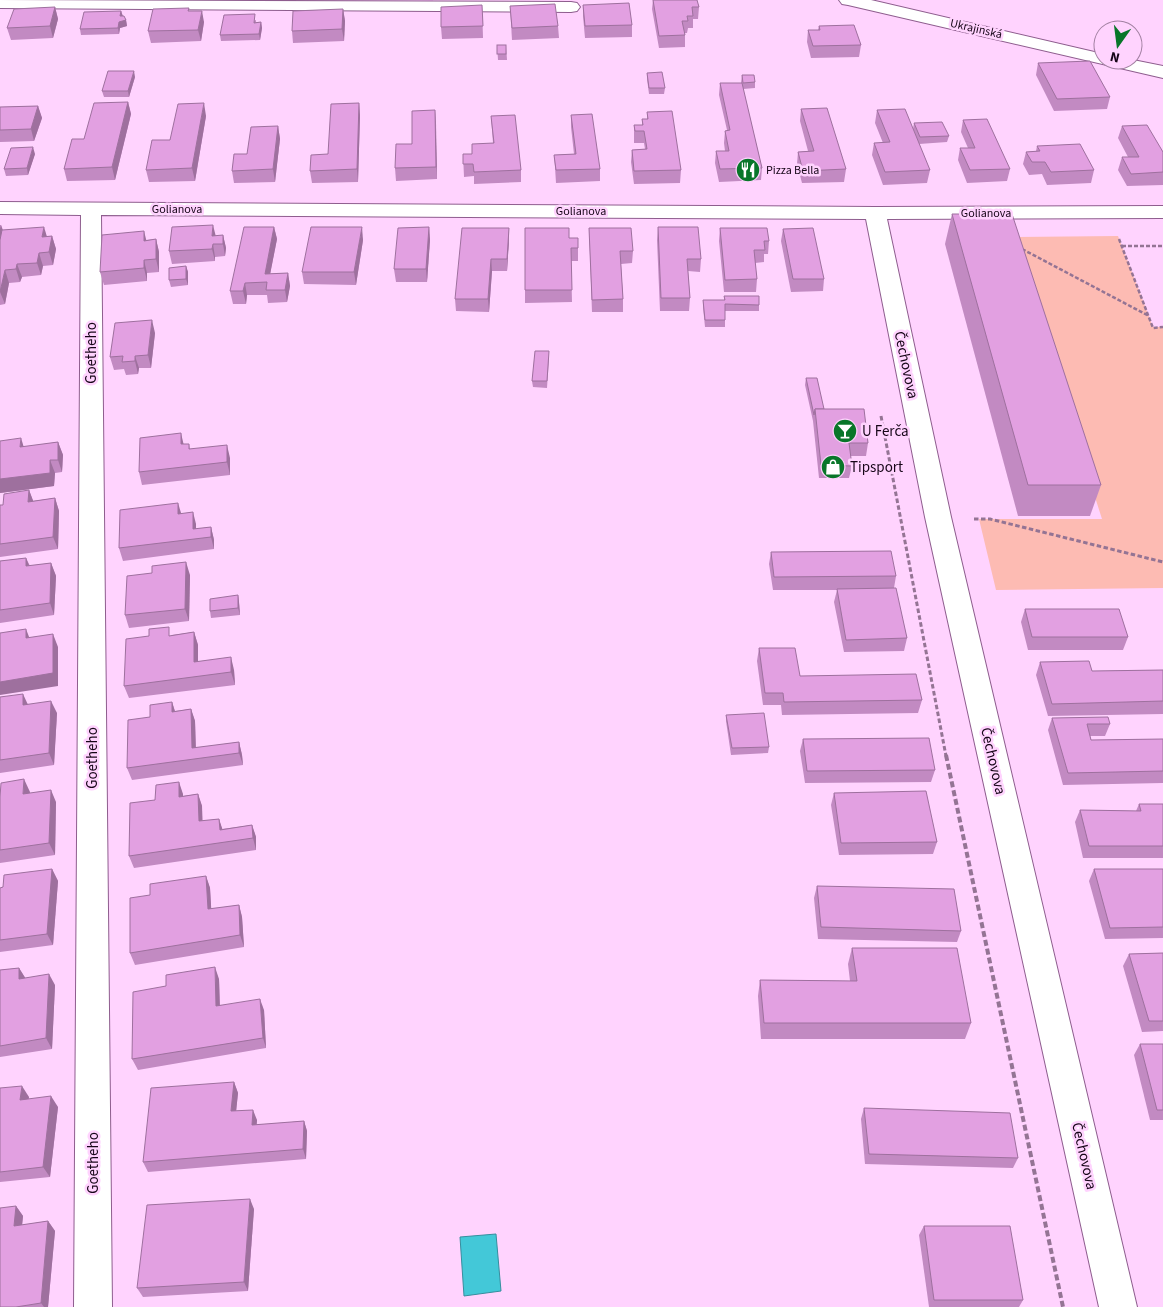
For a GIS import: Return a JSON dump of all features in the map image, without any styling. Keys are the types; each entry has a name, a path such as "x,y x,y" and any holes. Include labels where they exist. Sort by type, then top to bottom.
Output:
{"street":[{"name":"Ukrajinská","path":"848,0 1093,56"},
{"path":"0,3 571,6"},
{"path":"1143,68 1163,72"},
{"name":"Golianova","path":"0,208 875,213 1163,212"},
{"name":"Goetheho","path":"91,209 93,1307"},
{"name":"Čechovova","path":"875,213 938,517 1118,1307"}],"path":[{"path":"1109,212 1153,328 1163,327"},
{"path":"1017,246 1149,316"},
{"path":"1122,246 1163,246"},
{"path":"880,413 933,695 1063,1307"},
{"path":"938,517 990,520 1163,562"}],"shaded area":[{"path":"1118,236 1153,327 1163,327 1163,588 996,590 979,519 1102,519 1012,237"},
{"path":"496,1234 501,1291 464,1296 460,1237"}],"building":[{"path":"653,0 697,0 699,7 692,7 693,16 687,16 688,21 682,21 685,35 659,36"},
{"path":"629,3 632,25 585,26 583,5"},
{"path":"555,4 558,26 512,28 510,6"},
{"path":"482,5 483,26 441,27 441,7"},
{"path":"55,7 50,26 7,28 14,9"},
{"path":"189,8 188,11 202,11 198,30 148,31 153,9"},
{"path":"343,9 342,29 292,31 293,11"},
{"path":"121,11 120,16 124,16 126,20 119,22 118,28 80,29 84,12"},
{"path":"255,14 254,23 261,22 259,34 220,35 224,15"},
{"path":"854,25 861,45 813,46 808,30 820,30 819,26"},
{"path":"497,45 506,45 506,54 497,54"},
{"path":"1090,61 1093,70 1095,70 1110,97 1057,99 1038,63"},
{"path":"108,71 134,71 128,91 102,91"},
{"path":"662,72 665,88 649,88 647,73"},
{"path":"742,75 754,75 755,82 743,83"},
{"path":"720,83 742,83 762,168 720,169 716,151 729,151 725,131 730,130"},
{"path":"128,102 112,167 64,169 72,139 84,139 94,103"},
{"path":"204,103 192,168 146,170 152,140 170,140 178,104"},
{"path":"359,103 357,169 310,171 311,155 328,154 331,104"},
{"path":"38,106 31,129 0,130 0,107"},
{"path":"827,108 846,169 803,171 798,152 814,151 801,109"},
{"path":"905,109 930,170 885,172 874,143 890,142 877,110"},
{"path":"435,110 436,167 395,168 396,144 412,144 412,111"},
{"path":"672,111 681,170 634,171 632,150 647,149 644,131 635,131 634,125 643,125 642,119 648,119 647,112"},
{"path":"592,114 600,169 556,170 554,155 576,154 571,115"},
{"path":"515,115 521,170 474,172 473,164 463,164 463,154 472,154 472,144 494,143 491,116"},
{"path":"987,119 1010,169 970,170 960,148 975,148 963,120"},
{"path":"942,122 949,136 920,137 914,123"},
{"path":"1147,125 1163,152 1163,172 1131,174 1122,157 1139,157 1122,126"},
{"path":"278,126 273,169 232,171 234,154 247,154 251,127"},
{"path":"1080,144 1094,170 1051,172 1045,162 1032,162 1026,152 1040,151 1037,146"},
{"path":"33,147 27,168 4,169 11,148"},
{"path":"952,214 1012,214 1101,485 1028,485"},
{"path":"213,225 212,236 223,235 223,244 213,244 212,249 169,251 172,227"},
{"path":"44,227 42,237 52,236 49,252 39,253 37,263 17,264 16,269 5,270 0,292 0,240 2,230"},
{"path":"244,227 274,227 265,274 288,273 285,290 266,290 267,282 245,283 243,291 230,291"},
{"path":"311,227 362,227 354,272 302,272"},
{"path":"429,227 426,269 394,269 398,228"},
{"path":"658,227 698,227 701,259 687,259 690,298 661,298"},
{"path":"462,228 509,228 507,259 491,259 488,299 455,299"},
{"path":"525,228 569,228 569,238 578,238 578,248 571,248 572,290 525,290"},
{"path":"589,228 631,228 633,251 620,251 623,299 592,300"},
{"path":"720,228 767,228 769,241 764,241 765,250 754,250 757,279 725,280"},
{"path":"813,228 824,279 793,279 783,229"},
{"path":"144,231 144,241 156,239 156,259 144,260 144,268 100,272 102,235"},
{"path":"186,266 186,279 169,280 169,268"},
{"path":"724,296 759,296 759,305 725,304 725,320 705,320 703,300 725,300"},
{"path":"152,320 148,355 135,356 135,361 122,362 123,356 110,357 115,323"},
{"path":"535,351 549,351 547,381 532,381"},
{"path":"806,378 817,378 824,409 815,409 814,415"},
{"path":"815,409 864,409 868,443 849,443 852,466 821,465"},
{"path":"181,433 181,444 189,444 189,449 227,445 227,462 139,472 140,438"},
{"path":"21,438 20,447 58,442 58,460 50,460 50,473 0,479 0,441"},
{"path":"29,490 28,502 55,498 53,537 0,544 0,505 3,505 4,494"},
{"path":"178,503 178,514 193,512 193,529 211,527 211,537 119,548 120,510"},
{"path":"891,551 896,576 774,577 771,552"},
{"path":"26,558 26,566 51,563 50,603 0,610 0,561"},
{"path":"186,562 185,609 125,615 127,576 152,573 152,566"},
{"path":"896,588 907,638 846,640 837,589"},
{"path":"238,595 238,608 210,611 210,599"},
{"path":"1025,609 1119,609 1128,637 1032,637"},
{"path":"169,627 169,636 194,632 194,662 231,657 231,672 124,686 126,639 149,636 149,629"},
{"path":"26,629 26,638 53,634 53,673 0,682 0,633"},
{"path":"759,648 795,648 800,676 916,674 922,700 784,702 783,693 765,693"},
{"path":"1089,661 1092,671 1163,670 1163,701 1052,704 1040,662"},
{"path":"23,694 23,705 51,701 49,753 0,760 0,697"},
{"path":"172,702 172,712 191,709 192,748 239,742 239,753 127,768 128,720 150,717 150,705"},
{"path":"764,713 769,747 732,748 726,715"},
{"path":"1108,717 1110,724 1087,724 1091,740 1163,739 1163,771 1068,773 1052,718"},
{"path":"929,738 935,770 807,771 803,739"},
{"path":"24,779 23,794 51,790 49,843 0,850 1,783"},
{"path":"179,782 179,797 198,794 199,821 219,819 220,830 252,825 253,838 129,856 130,803 155,800 156,785"},
{"path":"926,791 937,842 841,843 834,793"},
{"path":"1139,804 1163,804 1163,846 1089,846 1080,810 1141,811"},
{"path":"52,869 47,934 0,940 0,888 3,887 4,875"},
{"path":"1094,869 1163,869 1163,927 1110,928"},
{"path":"206,876 208,909 239,905 240,935 130,953 130,898 150,895 150,884"},
{"path":"817,886 954,889 961,931 821,927"},
{"path":"852,948 957,948 971,1023 764,1023 760,980 857,981"},
{"path":"1163,953 1163,1021 1149,1021 1129,954"},
{"path":"215,967 216,1006 260,999 263,1038 132,1059 133,992 166,986 166,975"},
{"path":"19,968 19,979 49,974 46,1038 0,1046 0,970"},
{"path":"1140,1044 1163,1044 1163,1110 1157,1110"},
{"path":"234,1082 231,1111 253,1110 252,1125 304,1121 303,1149 143,1162 151,1088"},
{"path":"22,1086 20,1100 51,1096 43,1167 0,1172 0,1088"},
{"path":"864,1108 1010,1113 1018,1158 869,1154"},
{"path":"250,1199 244,1282 137,1288 147,1205"},
{"path":"16,1206 14,1226 48,1221 41,1303 16,1307 0,1307 0,1208"},
{"path":"924,1226 1010,1226 1023,1300 934,1300"}],"place":[{"name":"Pizza Bella","path":"748,170"},
{"name":"U Ferča","path":"845,431"},
{"name":"Tipsport","path":"833,467"}]}
